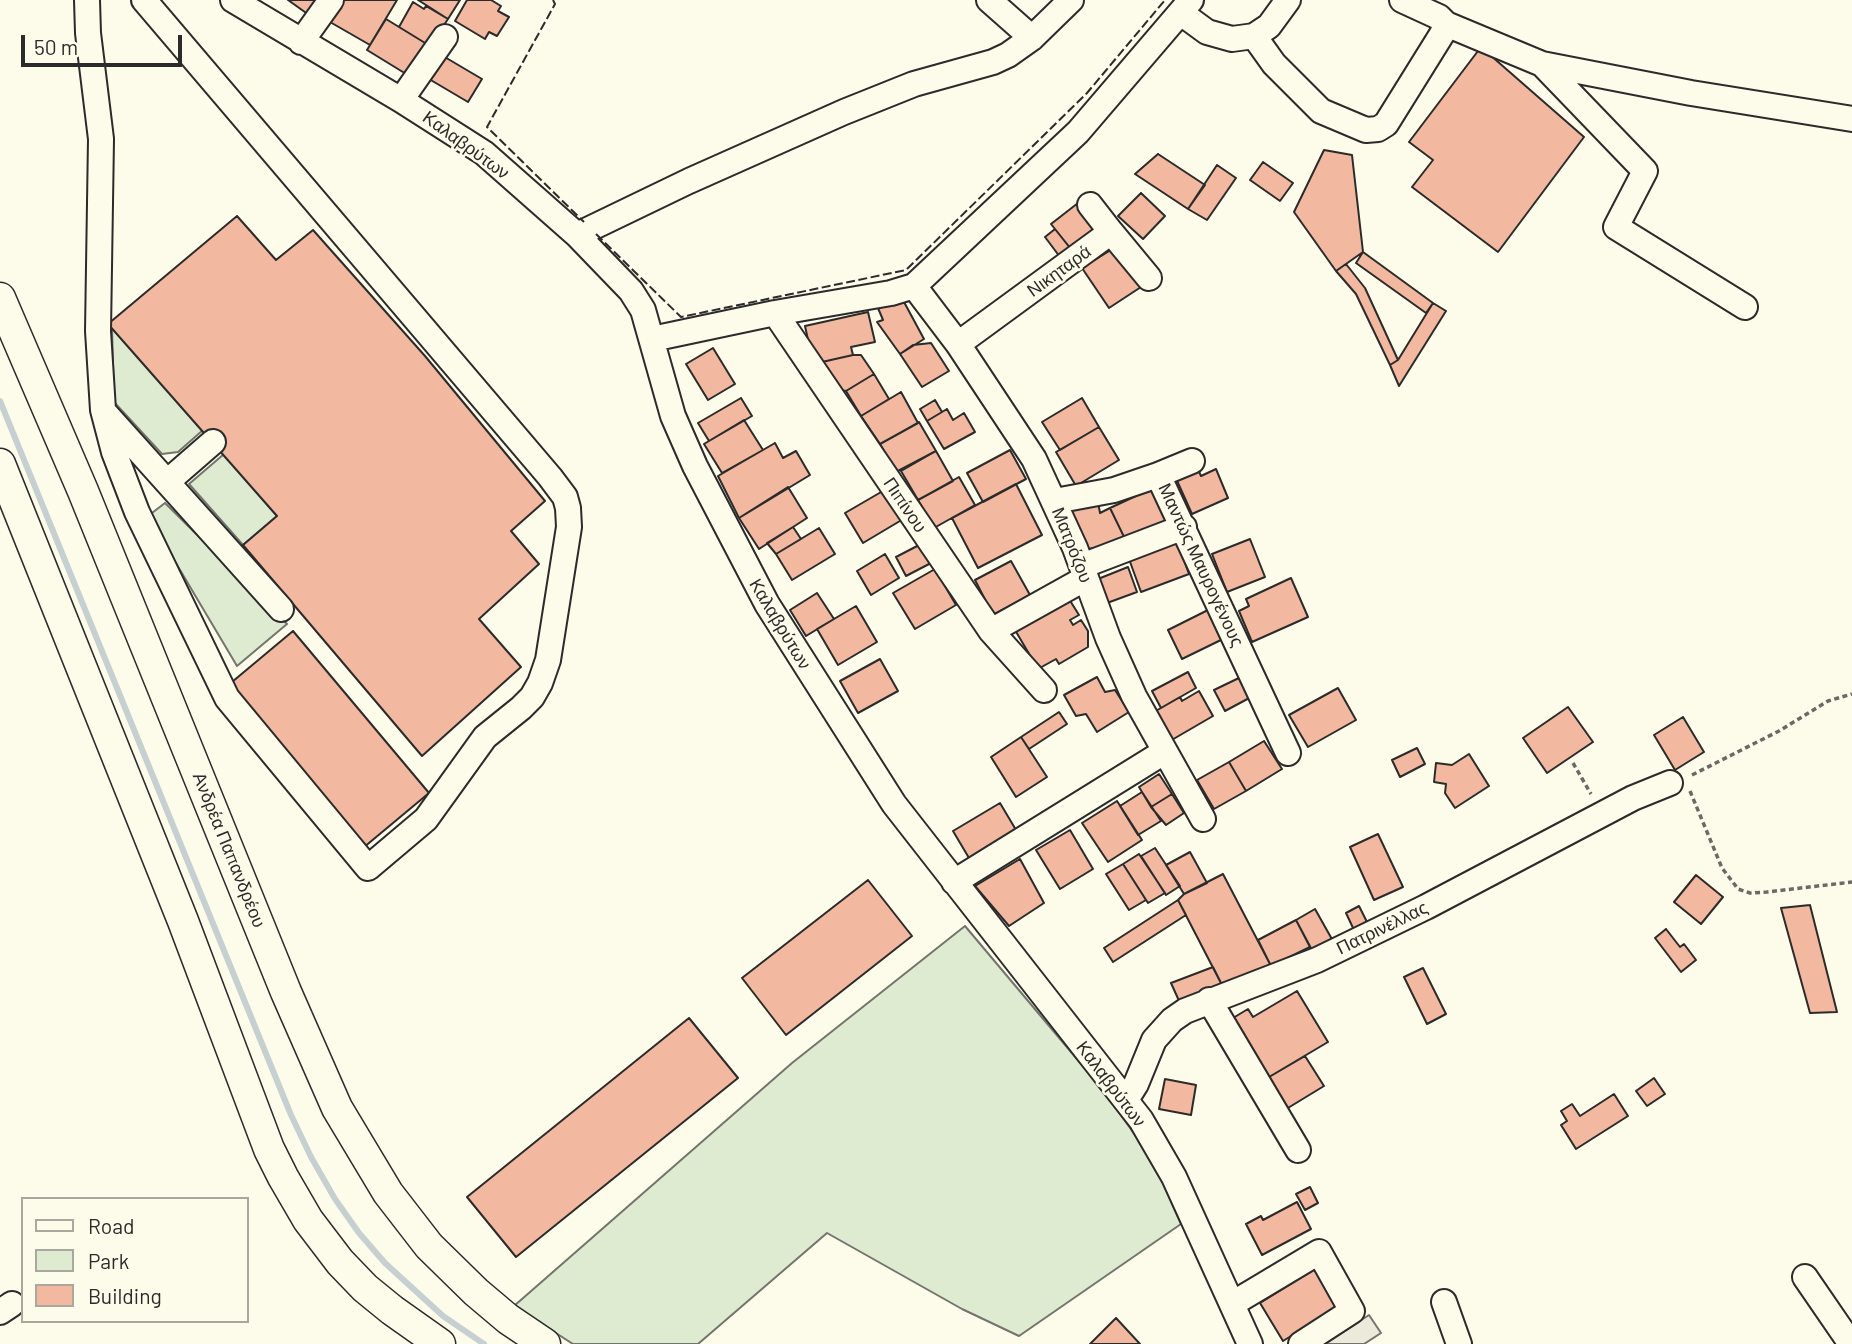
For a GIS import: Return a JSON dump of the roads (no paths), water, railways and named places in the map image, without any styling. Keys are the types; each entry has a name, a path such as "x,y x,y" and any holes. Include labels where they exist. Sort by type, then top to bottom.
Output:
{"main road":[{"name":"Ανδρέα Παπανδρέου","path":"0,298 88,502 286,992 337,1108 388,1193 429,1246 476,1292 508,1319 545,1344"},
{"path":"0,464 183,921 269,1149 308,1220 340,1262 391,1310 440,1344"}],"street":[{"path":"87,0 88,33 101,139 98,331 103,410 114,452 133,501 227,698 368,868 421,824 485,737 521,708 536,690 548,660 569,527 568,508 565,497 550,477 144,0"},
{"path":"301,42 331,0"},
{"path":"989,0 1032,38"},
{"path":"577,234 844,112 914,84 993,62 1008,55 1032,38 1071,0"},
{"path":"652,339 775,313 891,293 914,286 1078,132 1186,6 1208,32 1232,39 1254,36 1269,26 1288,0"},
{"path":"1402,0 1439,17 1446,24 1542,64 1691,93 1852,118"},
{"name":"Καλαβρύτων","path":"241,2 301,42 401,100 484,153 577,234 631,291 643,310 673,415 705,487 754,581 894,804 1141,1120 1174,1177 1250,1344"},
{"path":"1254,36 1274,64 1321,111 1366,130 1378,129 1386,124 1446,24"},
{"path":"401,100 444,37"},
{"path":"1542,64 1645,171 1616,228 1745,307"},
{"path":"1090,205 1149,278"},
{"name":"Νικηταρά","path":"958,344 1111,232"},
{"name":"Ματρόζου","path":"914,286 958,344 1034,458 1055,501 1108,638 1164,751 1203,819"},
{"name":"Πιπίνου","path":"775,313 991,631 1044,690"},
{"path":"103,410 281,609"},
{"path":"167,482 213,442"},
{"path":"1158,475 1192,461"},
{"name":"Μαντώς Μαυρογένους","path":"1055,501 1114,490 1158,475 1288,752"},
{"path":"991,631 1084,572 1184,527"},
{"path":"954,882 1164,751"},
{"name":"Πατρινέλλας","path":"1125,1100 1136,1084 1154,1040 1185,1011 1317,960 1426,907 1595,818 1678,780"},
{"path":"1209,1000 1298,1150"},
{"path":"1232,1304 1319,1252 1352,1311 1301,1344"},
{"path":"1805,1277 1851,1344"},
{"path":"1444,1302 1459,1344"}],"waterway":[{"path":"0,401 291,1115 311,1157 335,1199 385,1263 443,1316 484,1344"}]}
